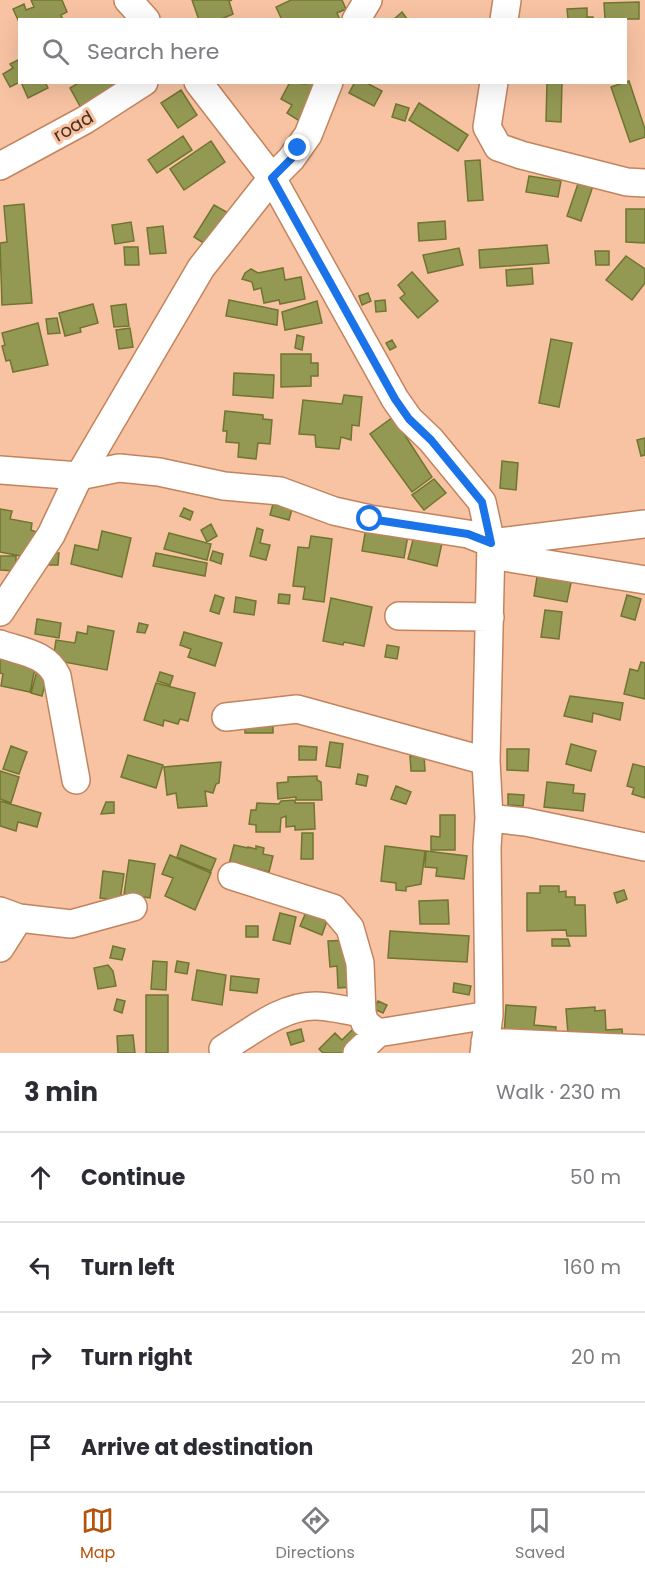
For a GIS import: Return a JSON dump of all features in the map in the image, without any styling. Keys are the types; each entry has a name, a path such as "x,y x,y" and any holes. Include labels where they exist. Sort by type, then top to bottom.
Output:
{"street":[{"path":"128,0 144,18"},
{"path":"357,18 368,0"},
{"path":"504,18 507,0"},
{"name":"road","path":"0,166 85,120 141,84"},
{"path":"200,84 272,178 395,399 409,419 431,440 482,502 491,549 486,761 489,818 487,847 489,1016 484,1048 645,1049"},
{"path":"0,612 51,535 79,476 201,268 308,135 328,84"},
{"path":"494,84 487,127 498,147 627,182 645,183"},
{"path":"0,470 79,476 119,468 159,472 225,486 280,491 334,511 468,534 491,549 645,580"},
{"path":"491,549 645,524"},
{"path":"399,615 490,617"},
{"path":"0,644 43,658 51,665 57,676 76,780"},
{"path":"226,717 297,709 486,761"},
{"path":"489,818 526,822 645,847"},
{"path":"232,876 333,908 350,928 360,963 370,1023 357,1053"},
{"path":"0,948 9,914 71,924 132,907"},
{"path":"223,1049 277,1015 302,1006 318,1006 370,1023 489,1016"}],"building":[{"path":"31,0 62,0 67,12 61,15 62,18 18,20 13,9 24,4 26,10 34,7"},
{"path":"192,0 232,0 229,1 233,14 224,18 198,18"},
{"path":"291,0 342,0 346,9 337,13 339,18 281,18 276,7"},
{"path":"639,2 639,19 605,18 604,3"},
{"path":"587,8 587,17 593,18 568,18 567,9"},
{"path":"402,12 406,18 395,18"},
{"path":"18,60 18,83 10,87 3,74 13,68 10,64"},
{"path":"629,81 645,129 645,137 630,142 611,87 627,84"},
{"path":"22,84 46,84 48,88 28,98"},
{"path":"77,84 123,84 81,108 70,88"},
{"path":"289,84 317,84 322,87 301,122 287,113 292,105 281,99"},
{"path":"354,84 369,84 382,91 374,106 349,93"},
{"path":"547,84 562,84 561,122 546,121"},
{"path":"181,90 197,115 178,128 161,103"},
{"path":"419,103 468,135 458,151 409,120"},
{"path":"396,104 409,108 405,121 392,117"},
{"path":"183,136 192,150 157,173 148,160"},
{"path":"211,141 225,162 184,190 170,169"},
{"path":"480,160 483,200 468,201 465,161"},
{"path":"529,176 561,181 558,197 526,192"},
{"path":"580,178 594,183 581,221 567,216"},
{"path":"24,204 32,303 2,305 0,243 7,242 4,206"},
{"path":"214,205 230,214 210,247 194,237"},
{"path":"626,209 645,209 645,243 626,242"},
{"path":"445,221 446,239 419,241 418,223"},
{"path":"131,222 134,241 115,244 112,225"},
{"path":"163,226 166,253 150,254 147,228"},
{"path":"547,245 549,263 480,268 479,250"},
{"path":"124,247 138,247 139,265 125,265"},
{"path":"459,248 463,265 428,273 423,255"},
{"path":"595,251 609,251 609,265 596,265"},
{"path":"626,256 645,269 645,283 632,300 606,280"},
{"path":"283,268 285,280 301,277 305,299 280,304 279,300 264,303 261,288 254,290 252,282 242,279 251,269 258,273"},
{"path":"532,268 533,284 507,286 506,270"},
{"path":"412,272 438,301 418,318 400,298 405,294 398,285"},
{"path":"368,293 371,301 362,305 359,296"},
{"path":"229,300 278,310 277,325 226,316"},
{"path":"385,300 386,311 376,312 375,301"},
{"path":"317,301 322,323 285,330 282,312"},
{"path":"93,304 98,323 80,328 81,332 65,336 59,313"},
{"path":"126,304 129,326 114,327 111,306"},
{"path":"57,318 60,333 48,334 46,319"},
{"path":"38,323 48,365 13,372 10,360 6,361 2,346 5,345 2,333"},
{"path":"130,328 133,347 119,349 116,330"},
{"path":"297,335 304,337 302,350 295,348"},
{"path":"551,339 572,343 559,407 539,403"},
{"path":"392,340 396,347 390,350 386,343"},
{"path":"281,354 311,354 311,363 318,363 318,376 311,376 311,386 281,387"},
{"path":"234,373 274,375 273,398 233,395"},
{"path":"344,395 362,397 359,426 352,425 351,440 341,437 339,449 316,447 315,435 299,434 303,400 342,404"},
{"path":"225,411 263,415 263,419 272,420 270,444 258,443 256,459 238,457 239,443 226,442 227,431 223,431"},
{"path":"393,417 432,477 412,492 370,434"},
{"path":"645,438 645,455 641,456 637,440"},
{"path":"502,461 518,463 516,490 500,488"},
{"path":"434,479 446,493 424,510 412,495"},
{"path":"273,504 292,509 289,520 270,515"},
{"path":"184,508 193,512 190,520 180,516"},
{"path":"0,509 12,511 10,519 32,523 31,530 36,532 31,558 0,552"},
{"path":"211,524 217,536 207,542 201,530"},
{"path":"257,528 263,530 260,543 270,545 266,560 250,556"},
{"path":"366,528 408,535 404,558 362,551"},
{"path":"102,531 131,538 122,577 71,564 75,545 98,550"},
{"path":"169,533 211,544 207,560 164,549"},
{"path":"311,536 332,539 324,602 303,599 305,587 293,586 298,547 309,548"},
{"path":"414,536 442,543 437,566 408,559"},
{"path":"213,551 223,554 221,564 210,560"},
{"path":"46,553 59,553 58,565 46,565"},
{"path":"156,553 207,563 205,576 153,566"},
{"path":"0,556 16,556 16,571 0,570"},
{"path":"538,571 572,578 567,602 534,596"},
{"path":"279,594 290,595 289,604 278,603"},
{"path":"215,595 224,598 219,614 210,611"},
{"path":"627,595 641,599 635,620 621,616"},
{"path":"236,597 256,601 254,615 234,612"},
{"path":"331,598 372,607 364,646 323,641"},
{"path":"545,610 562,612 559,639 541,637"},
{"path":"37,619 61,623 59,638 35,634"},
{"path":"139,623 148,625 145,633 137,632"},
{"path":"88,626 114,631 107,670 53,660 56,640 75,643 77,632 87,634"},
{"path":"184,632 222,643 215,666 188,657 191,649 180,645"},
{"path":"387,645 399,647 397,659 385,657"},
{"path":"0,657 36,664 30,692 1,686 3,674 0,673"},
{"path":"641,662 645,663 645,699 624,694 630,669 638,671"},
{"path":"38,667 49,669 42,696 31,693"},
{"path":"160,672 173,676 170,685 157,681"},
{"path":"156,683 195,693 188,721 180,719 178,724 164,720 163,726 144,720"},
{"path":"570,696 623,703 620,720 593,713 592,722 564,716"},
{"path":"245,721 273,721 273,733 245,733"},
{"path":"330,742 343,744 340,768 326,766"},
{"path":"571,744 596,751 591,771 566,764"},
{"path":"11,746 27,752 19,774 3,769"},
{"path":"299,746 317,747 316,760 299,760"},
{"path":"507,749 529,749 528,771 507,770"},
{"path":"128,755 163,765 156,788 121,777"},
{"path":"424,755 425,771 411,771 410,756"},
{"path":"221,762 219,783 216,784 213,793 205,791 207,806 178,808 176,793 167,795 164,767"},
{"path":"633,764 645,767 645,798 632,794 634,788 627,786"},
{"path":"0,771 19,777 11,803 0,799"},
{"path":"358,774 368,776 366,786 356,784"},
{"path":"317,776 317,780 321,782 322,800 296,800 296,797 278,799 277,783 288,782 288,777"},
{"path":"547,782 574,785 573,793 585,794 583,811 544,807"},
{"path":"396,786 411,792 406,804 391,799"},
{"path":"508,794 524,795 523,806 508,805"},
{"path":"295,800 295,803 314,803 315,829 295,830 295,826 286,827 286,816 281,818 280,832 256,832 256,825 249,824 251,810 256,810 257,803 279,804 281,801"},
{"path":"0,801 41,813 37,827 18,822 16,831 0,826"},
{"path":"106,802 114,802 114,813 101,814"},
{"path":"440,815 455,815 455,850 431,850 431,836 440,837"},
{"path":"302,833 313,833 313,859 301,859"},
{"path":"181,845 216,859 211,871 177,857"},
{"path":"234,845 264,848 263,854 273,856 269,872 258,869 256,877 229,864"},
{"path":"385,846 425,851 421,884 406,887 406,891 396,890 396,883 381,881"},
{"path":"426,851 467,856 464,879 436,876 437,868 425,867"},
{"path":"170,855 211,873 195,910 165,896 173,878 162,874"},
{"path":"129,860 155,864 150,898 124,894"},
{"path":"103,871 124,874 120,900 100,898"},
{"path":"540,886 559,886 559,892 566,891 566,897 575,897 575,905 585,905 586,936 567,936 566,930 527,931 527,893 540,893"},
{"path":"624,890 627,899 617,903 614,893"},
{"path":"448,900 449,924 420,924 419,901"},
{"path":"307,910 328,918 322,935 300,926"},
{"path":"280,913 296,917 290,944 273,940"},
{"path":"246,926 258,926 258,937 246,937"},
{"path":"390,931 469,936 467,962 388,958"},
{"path":"552,939 568,939 570,946 552,946"},
{"path":"349,940 352,987 338,988 337,966 330,967 328,941"},
{"path":"113,946 125,949 122,960 110,958"},
{"path":"153,961 167,962 166,990 151,989"},
{"path":"177,961 189,963 187,974 175,972"},
{"path":"108,965 113,971 116,986 98,989 94,968"},
{"path":"197,970 226,975 222,1005 192,1000"},
{"path":"231,976 259,979 257,993 230,990"},
{"path":"454,983 471,986 469,995 453,992"},
{"path":"146,995 168,995 168,1053 146,1053"},
{"path":"117,999 125,1001 122,1013 114,1010"},
{"path":"378,1001 387,1005 383,1013 374,1009"},
{"path":"506,1005 536,1007 534,1025 556,1027 555,1042 504,1037"},
{"path":"595,1007 595,1011 605,1010 606,1030 622,1029 623,1041 568,1034 566,1009"},
{"path":"354,1028 367,1041 354,1053 323,1053 319,1049 335,1033 342,1040"},
{"path":"301,1029 304,1041 291,1045 287,1033"},
{"path":"133,1035 135,1053 118,1053 117,1036"}],"route":[{"path":"298,148 291,159 272,178 395,399 409,419 431,440 482,502 491,543 468,534 370,519"}]}
